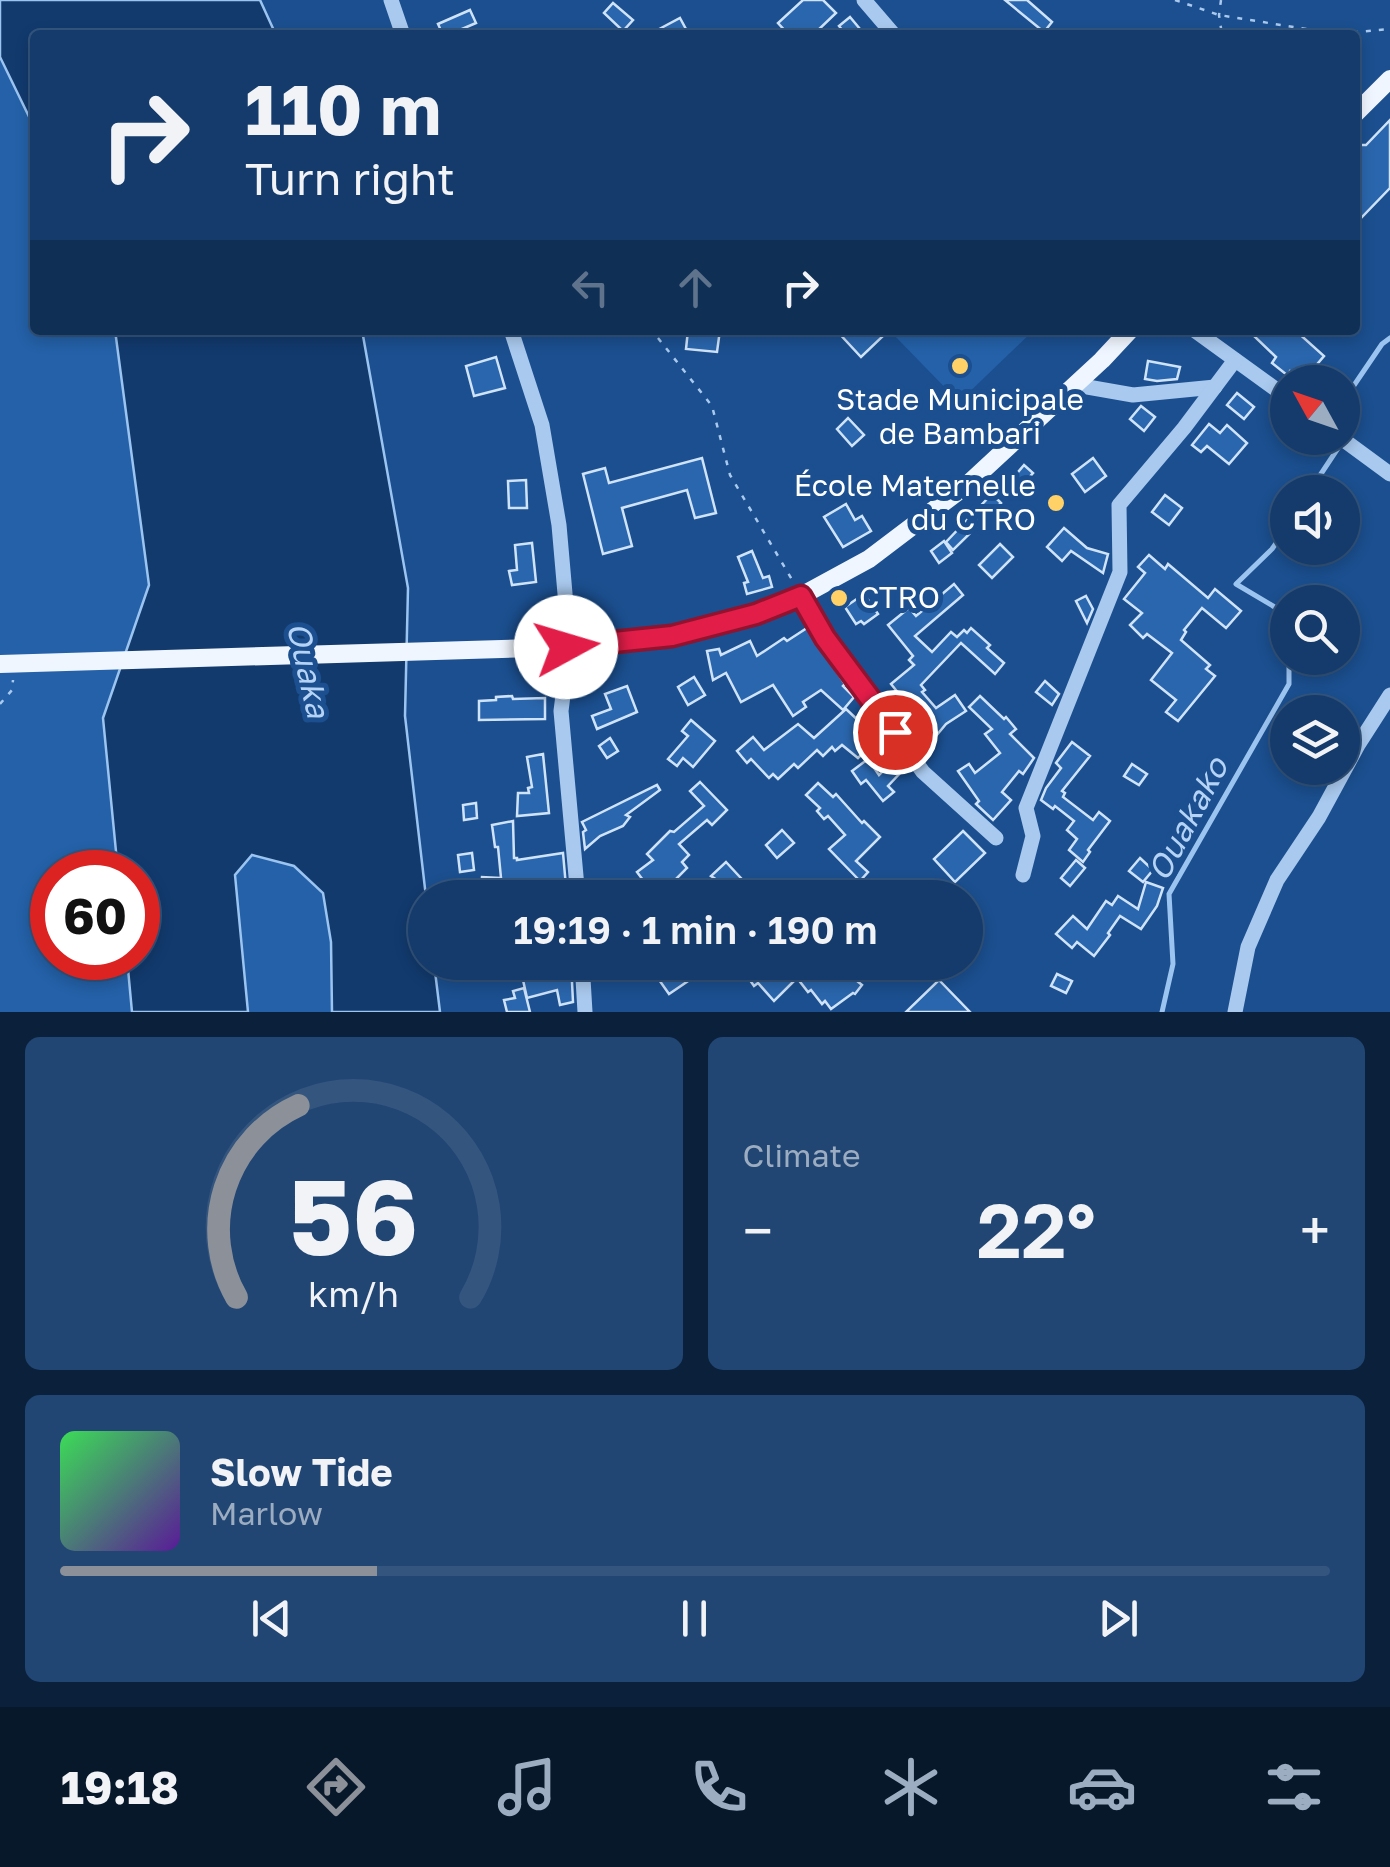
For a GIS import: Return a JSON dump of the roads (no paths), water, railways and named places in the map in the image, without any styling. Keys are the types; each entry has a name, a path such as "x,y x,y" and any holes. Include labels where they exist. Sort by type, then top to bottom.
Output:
{"main road":[{"path":"1360,109 1390,79"},
{"path":"0,664 566,647 672,636 756,614 801,596 869,558 968,484 1125,335"}],"street":[{"path":"391,0 401,30"},
{"path":"864,0 890,30"},
{"path":"512,335 542,425 555,490 566,604 561,711 576,880"},
{"path":"1201,335 1270,385"},
{"path":"1022,875 1033,836 1026,808 1120,572 1119,505 1236,360"},
{"path":"1076,385 1133,395 1215,387"},
{"path":"1360,452 1390,474"},
{"path":"801,596 825,638 923,772 996,838"},
{"path":"1235,1012 1248,947 1278,880 1390,695"},
{"path":"583,980 585,1012"}],"water":[{"path":"0,0 260,0 274,30 30,30 30,119 0,57"},
{"name":"Ouaka","path":"116,335 363,335 408,588 405,716 424,880 408,880 408,980 436,980 440,1012 332,1012 331,942 323,893 294,866 252,855 235,875 248,1012 132,1012 129,980 160,980 160,850 116,850 103,718 149,585"}],"waterway":[{"name":"Ouakako","path":"1360,376 1390,338"},
{"name":"Ouakako","path":"1320,475 1333,455"},
{"name":"Ouakako","path":"1270,551 1236,584 1270,604"},
{"name":"Ouakako","path":"1162,1012 1173,964 1169,894 1289,684 1289,675"}],"place":[{"name":"Stade Municipale de Bambari","path":"960,366"},
{"name":"École Maternelle du CTRO","path":"1056,503"},
{"name":"CTRO","path":"839,598"}]}
